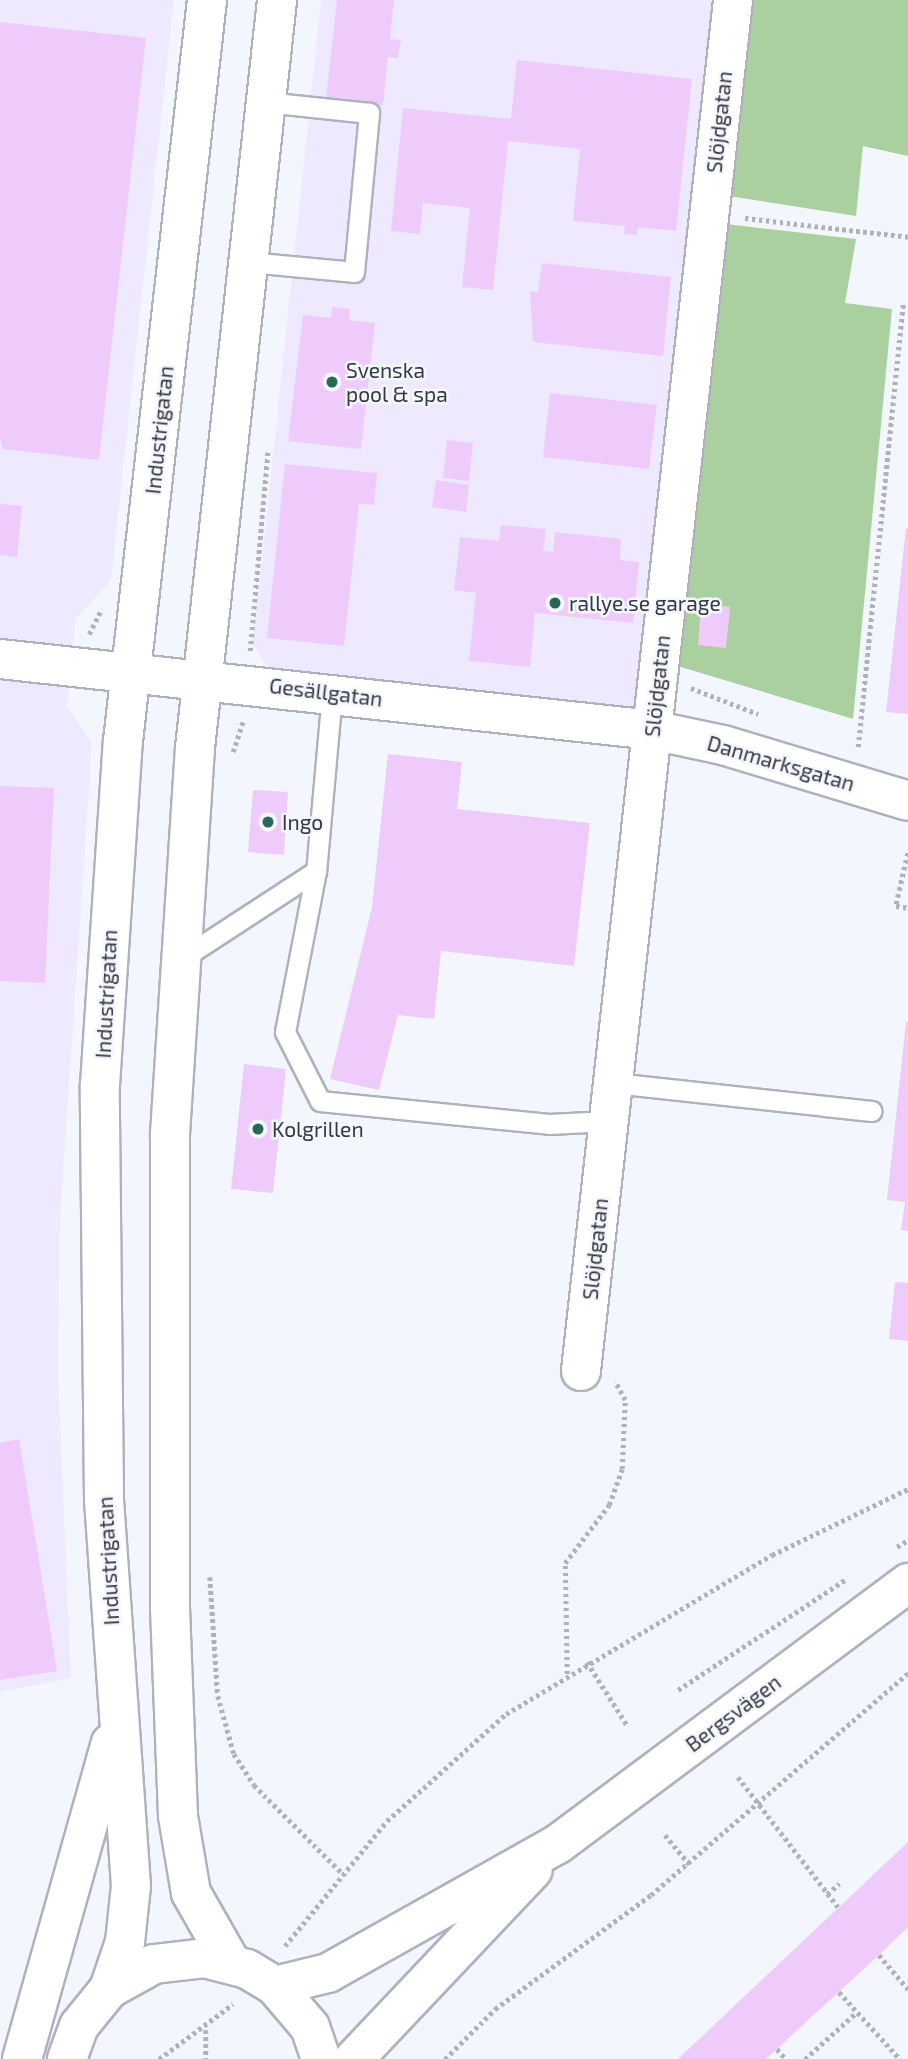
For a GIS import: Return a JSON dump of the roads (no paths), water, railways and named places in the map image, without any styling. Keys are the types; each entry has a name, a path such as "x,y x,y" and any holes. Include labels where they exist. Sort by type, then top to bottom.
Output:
{"main road":[{"name":"Industrigatan","path":"109,1989 125,1942 131,1886 116,1724 104,1499 99,1187 109,924 132,669 207,0"},
{"path":"277,0 202,677 177,962 168,1347 178,1816 198,1911 249,1982 310,2027 321,2059"},
{"name":"Slöjdgatan","path":"581,1371 733,0"},
{"name":"Gesällgatan","path":"0,659 132,669 652,730"},
{"name":"Danmarksgatan","path":"652,730 908,801"},
{"name":"Bergsvägen","path":"354,2059 558,1844 898,1568"},
{"path":"22,2059 116,1724"},
{"name":"Bergsvägen","path":"109,1989 154,1964 192,1959 249,1982 328,1973 558,1844"},
{"path":"67,2059 79,2026 109,1989"}],"lane":[{"path":"249,262 355,272 369,113 266,102"},
{"path":"332,692 316,871 285,1032 320,1101 550,1124 609,1121"},
{"path":"177,962 316,871"},
{"path":"614,1083 871,1111"}],"place":[{"name":"Svenska pool & spa","path":"332,382"},
{"name":"rallye.se garage","path":"555,603"},
{"name":"Ingo","path":"268,822"},
{"name":"Kolgrillen","path":"258,1129"}]}
